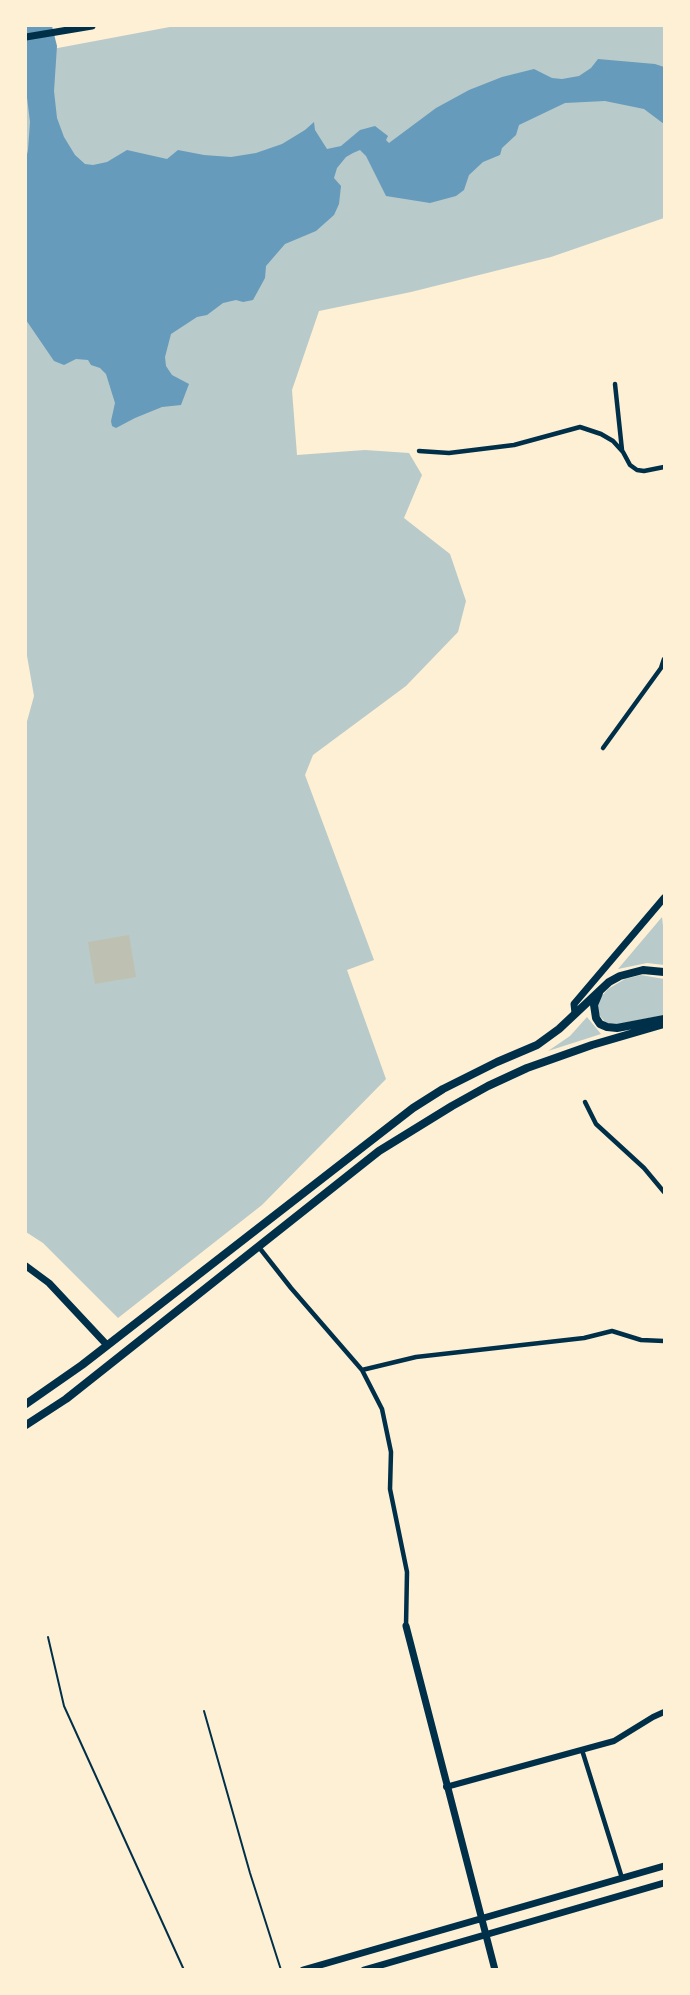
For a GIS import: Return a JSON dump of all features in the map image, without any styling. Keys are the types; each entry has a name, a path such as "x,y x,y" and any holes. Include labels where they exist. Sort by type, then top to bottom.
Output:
{"main road":[{"path":"26,38 92,26"},
{"path":"575,1013 574,1004 664,898"},
{"path":"26,1404 82,1365 106,1344 413,1108 470,1076 537,1045 599,991 620,976 643,970 664,972"},
{"path":"599,991 594,1005 596,1018 600,1024 617,1028 664,1019"},
{"path":"26,1425 66,1399 378,1151 488,1086 527,1068 664,1024"},
{"path":"26,1266 49,1283 106,1344"},
{"path":"406,1626 495,1970"},
{"path":"303,1970 664,1866"},
{"path":"364,1970 664,1883"}],"street":[{"path":"615,384 623,452"},
{"path":"419,451 449,453 514,445 580,427 613,441 623,452 630,465 637,470 664,467"},
{"path":"603,748 661,668 664,659"},
{"path":"585,1102 596,1124 644,1168 664,1192"},
{"path":"258,1246 362,1370 382,1409 392,1452 390,1489 406,1572 406,1626"},
{"path":"362,1370 425,1356 584,1338 612,1331 641,1340 664,1341"},
{"path":"446,1787 614,1741 664,1712"},
{"path":"582,1750 622,1878"}],"lane":[{"path":"48,1637 64,1706 184,1970"},
{"path":"204,1711 250,1873 281,1970"}],"shaded area":[{"path":"175,26 664,26 664,218 551,257 411,292 319,311 292,390 297,455 365,450 409,453 422,475 404,518 450,554 466,601 458,632 406,686 313,755 305,775 374,960 347,970 386,1079 262,1205 118,1318 43,1243 26,1232 26,725 34,696 26,650 26,54"},
{"path":"662,917 664,965 647,963 618,969"},
{"path":"641,975 664,979 664,1015 614,1025 605,1022 597,1007 601,997 608,989 625,979"},
{"path":"587,1017 601,1034 548,1051 570,1036"}],"water":[{"path":"26,26 52,26 57,46 54,91 57,118 64,137 75,155 85,164 107,162 127,150 167,159 178,150 231,157 256,153 282,144 314,122 315,130 327,149 341,146 360,130 375,126 388,136 386,140 389,143 436,108 469,90 502,77 534,69 552,78 579,76 591,68 598,59 655,64 664,67 664,124 644,109 605,101 565,103 519,125 516,135 502,148 500,155 483,162 469,175 464,190 456,196 430,203 386,196 366,156 360,150 353,153 346,157 337,168 334,178 341,186 339,204 334,215 316,231 285,244 266,266 265,278 253,300 223,303 207,315 197,317 171,334 165,357 166,366 172,375 189,384 181,405 162,407 116,428 112,426 111,421 115,403 106,374 100,368 91,365 88,360 76,359 64,365 54,361 26,320 26,159 30,122 26,89"}],"building":[{"path":"129,935 136,977 95,984 88,942"}]}
